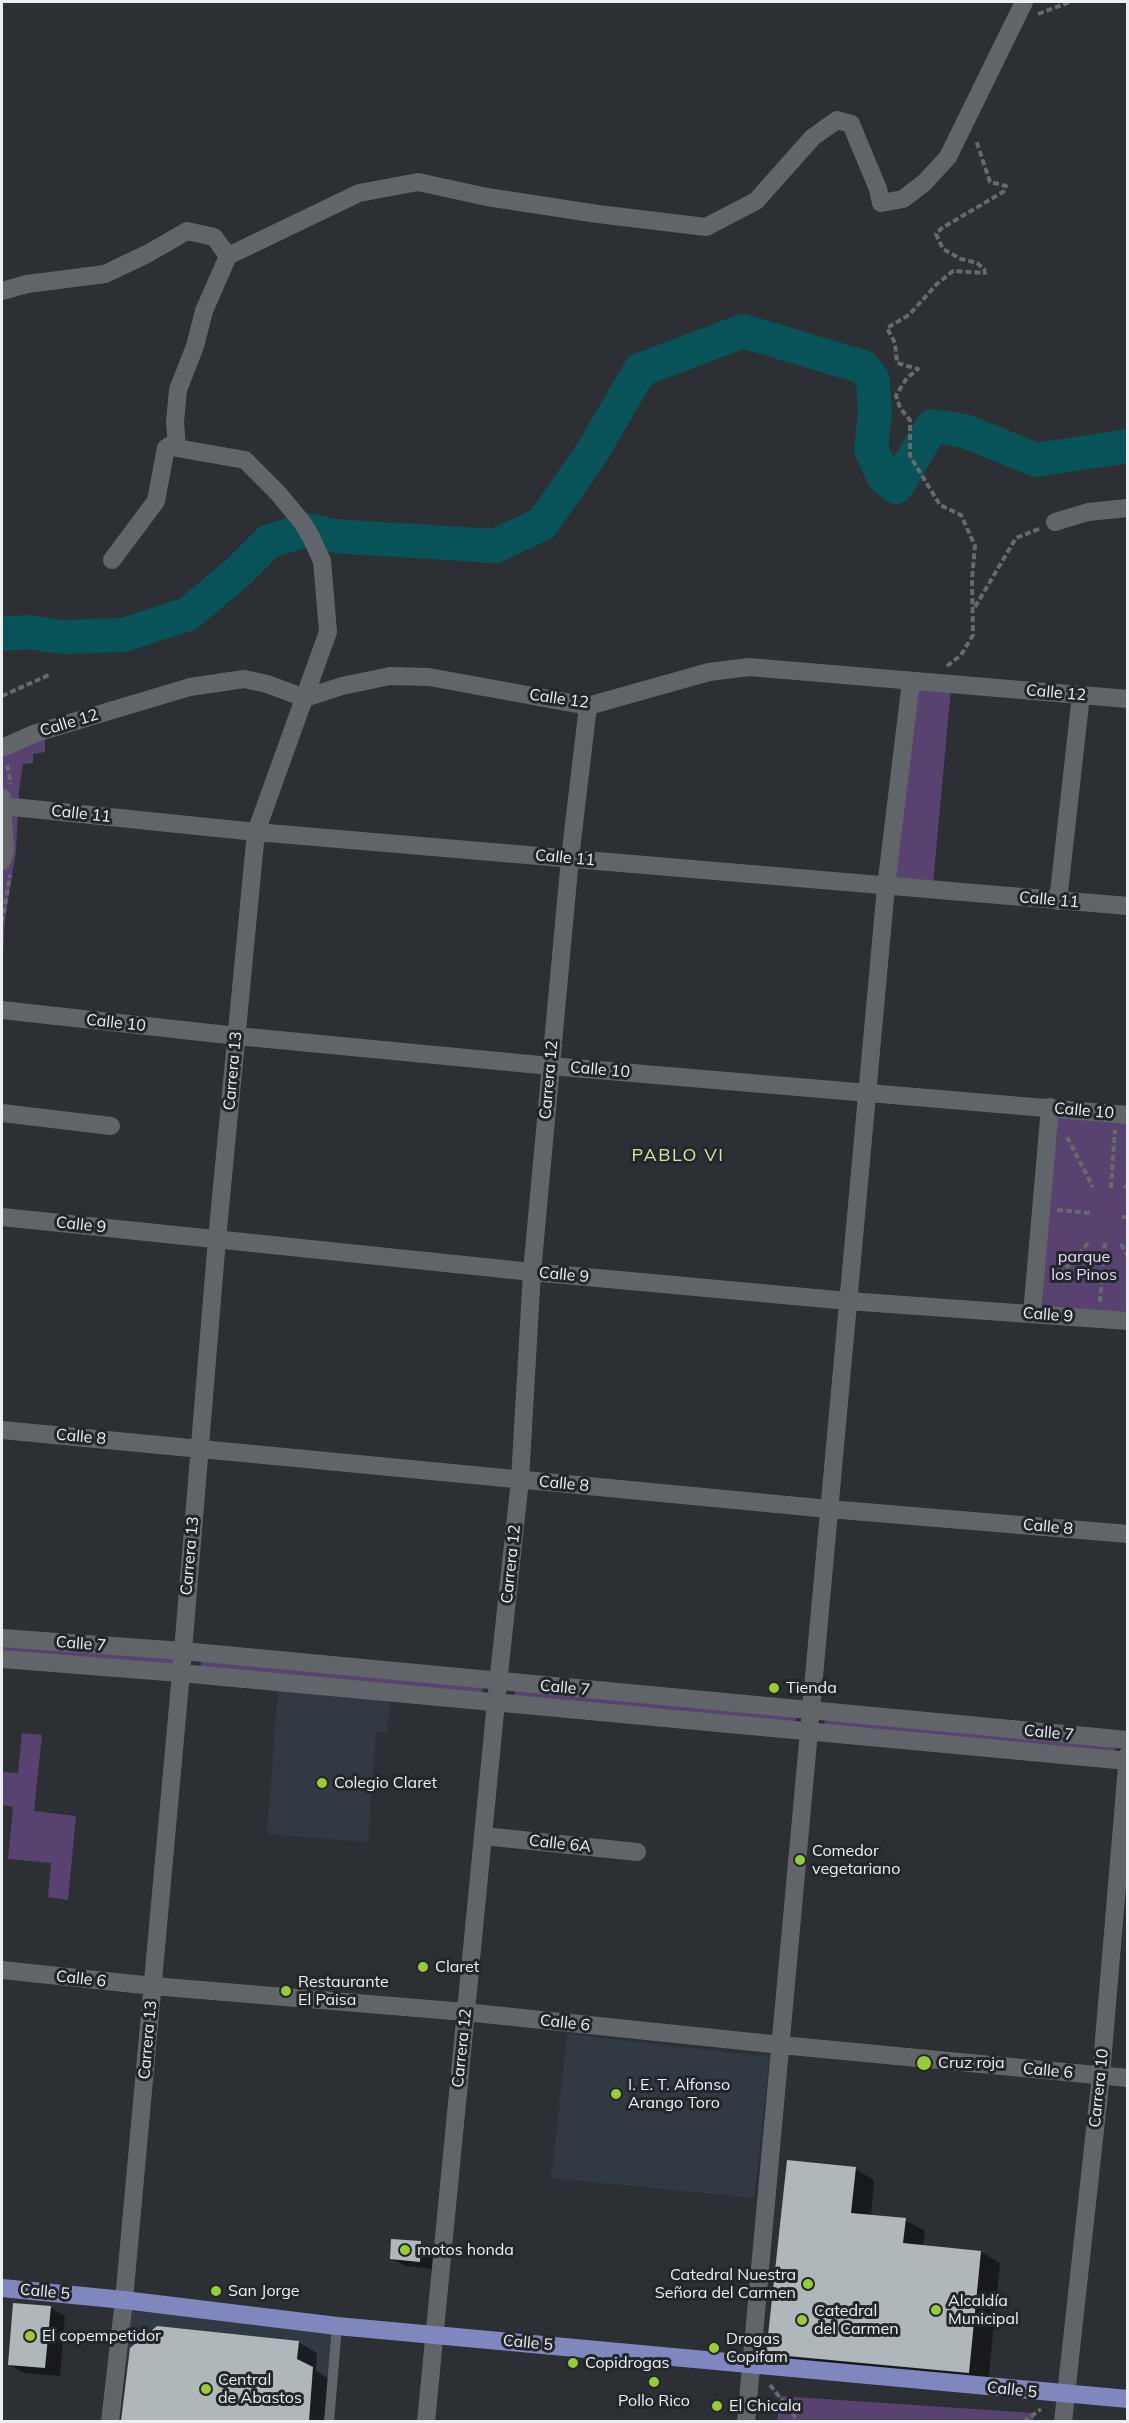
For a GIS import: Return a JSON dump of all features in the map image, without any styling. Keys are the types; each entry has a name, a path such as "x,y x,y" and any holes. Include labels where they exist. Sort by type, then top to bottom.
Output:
{"main road":[{"name":"Calle 5","path":"2,2288 124,2300 337,2326 1065,2395 1128,2399"}],"street":[{"path":"112,560 156,501 166,448 176,442 178,390 195,346 204,311 228,256 359,193 418,182 498,199 597,214 706,226 756,201 813,137 837,120 850,124 878,189 881,203 903,199 924,183 948,157 1024,2"},
{"path":"2,291 27,284 105,274 187,231 214,237 228,256"},
{"name":"Carrera 13","path":"110,2421 124,2300 153,1986 217,1239 256,832 328,632 322,561 306,529 277,492 245,460 177,448 176,442"},
{"path":"1055,522 1088,512 1128,508"},
{"name":"Calle 12","path":"2,748 36,733 190,687 218,681 244,679 267,684 305,698 342,686 390,676 419,677 588,706 708,672 748,667 1128,699"},
{"path":"746,2421 886,887 911,681"},
{"path":"1058,901 1081,695"},
{"name":"Carrera 12","path":"426,2421 465,2012 520,1480 532,1272 550,1066 570,858 588,706"},
{"path":"2,861 5,851 3,802"},
{"name":"Calle 11","path":"3,802 256,832 1128,906"},
{"name":"Calle 10","path":"2,1010 237,1036 550,1066 1122,1114"},
{"path":"1032,1310 1050,1107"},
{"path":"2,1113 111,1126"},
{"name":"Calle 9","path":"2,1217 532,1272 848,1301 1032,1310 1128,1321"},
{"name":"Calle 8","path":"2,1430 829,1509 1128,1534"},
{"name":"Calle 7","path":"2,1638 183,1651 1128,1740"},
{"name":"Calle 7","path":"2,1659 180,1673 1127,1759"},
{"name":"Carrera 10","path":"1063,2421 1101,2075 1127,1759"},
{"name":"Calle 6A","path":"484,1836 637,1852"},
{"name":"Calle 6","path":"2,1970 153,1986 465,2012 781,2046 1128,2078"}],"lane":[{"path":"329,2421 337,2326"}],"path":[{"path":"1014,21 1070,2"},
{"path":"941,683 944,669 961,655 973,635 972,579 975,546 961,514 940,505 910,456 910,420 900,408 896,395 907,378 918,369 897,363 895,343 887,328 909,315 937,284 953,271 985,273 977,263 961,259 943,249 936,234 942,228 1002,192 1006,186 990,182 968,116"},
{"path":"974,608 1016,538 1055,522"},
{"path":"2,696 51,674"},
{"path":"1111,1188 1122,1114"},
{"path":"1065,1134 1093,1186"},
{"path":"1041,1209 1091,1213"},
{"path":"1032,1310 1089,1242"},
{"path":"1099,1319 1105,1243"},
{"path":"1121,1244 1128,1256"},
{"path":"752,2364 799,2421"}],"shaded area":[{"name":"Colegio Claret","path":"278,1690 390,1699 387,1733 376,1732 368,1842 267,1834"},
{"path":"567,2034 770,2057 754,2198 551,2178"},
{"name":"Central de Abastos","path":"131,2311 334,2330 326,2421 122,2422"}],"green space":[{"path":"915,686 951,688 933,884 895,881"},
{"path":"45,734 45,752 33,754 33,763 23,764 19,790 16,852 5,919 2,979 2,754"},
{"name":"parque los Pinos","path":"1054,1113 1127,1119 1127,1315 1037,1307"},
{"path":"2,1644 173,1657 173,1667 2,1653"},
{"path":"201,1658 483,1686 482,1696 201,1668"},
{"path":"515,1690 796,1715 796,1723 514,1699"},
{"path":"825,1720 1115,1745 1115,1755 824,1727"},
{"path":"22,1733 42,1735 34,1811 76,1816 68,1900 48,1897 51,1863 8,1859 13,1807 2,1805 2,1772 18,1773"},
{"path":"780,2396 1034,2413 1033,2422 777,2421"}],"building":[{"path":"787,2160 856,2167 851,2213 906,2218 903,2243 981,2251 969,2373 766,2354"},
{"name":"motos honda","path":"391,2239 421,2241 420,2262 390,2259"},
{"name":"El copempetidor","path":"13,2303 51,2306 45,2368 8,2365"},
{"name":"Central de Abastos","path":"157,2326 299,2341 297,2359 313,2367 309,2421 121,2421 130,2348"}],"waterway":[{"path":"2,634 27,632 62,637 123,635 188,614 238,572 269,541 307,530 334,536 495,546 542,524 591,454 640,370 743,331 863,367 873,380 875,414 871,449 884,477 896,487 932,426 965,431 1036,460 1128,446"}],"place":[{"name":"Tienda","path":"774,1688"},
{"name":"Colegio Claret","path":"322,1783"},
{"name":"Comedor vegetariano","path":"800,1860"},
{"name":"Claret","path":"423,1967"},
{"name":"Restaurante El Paisa","path":"286,1991"},
{"name":"Cruz roja","path":"924,2063"},
{"name":"I. E. T. Alfonso Arango Toro","path":"616,2094"},
{"name":"motos honda","path":"405,2250"},
{"name":"Catedral Nuestra Señora del Carmen","path":"808,2284"},
{"name":"San Jorge","path":"216,2291"},
{"name":"Alcaldía Municipal","path":"936,2310"},
{"name":"Catedral del Carmen","path":"802,2320"},
{"name":"El copempetidor","path":"30,2336"},
{"name":"Drogas Copifam","path":"714,2348"},
{"name":"Copidrogas","path":"573,2363"},
{"name":"Pollo Rico","path":"654,2382"},
{"name":"Central de Abastos","path":"206,2389"},
{"name":"El Chicala","path":"717,2406"}],"district":[{"name":"PABLO VI","path":"678,1156"}]}
